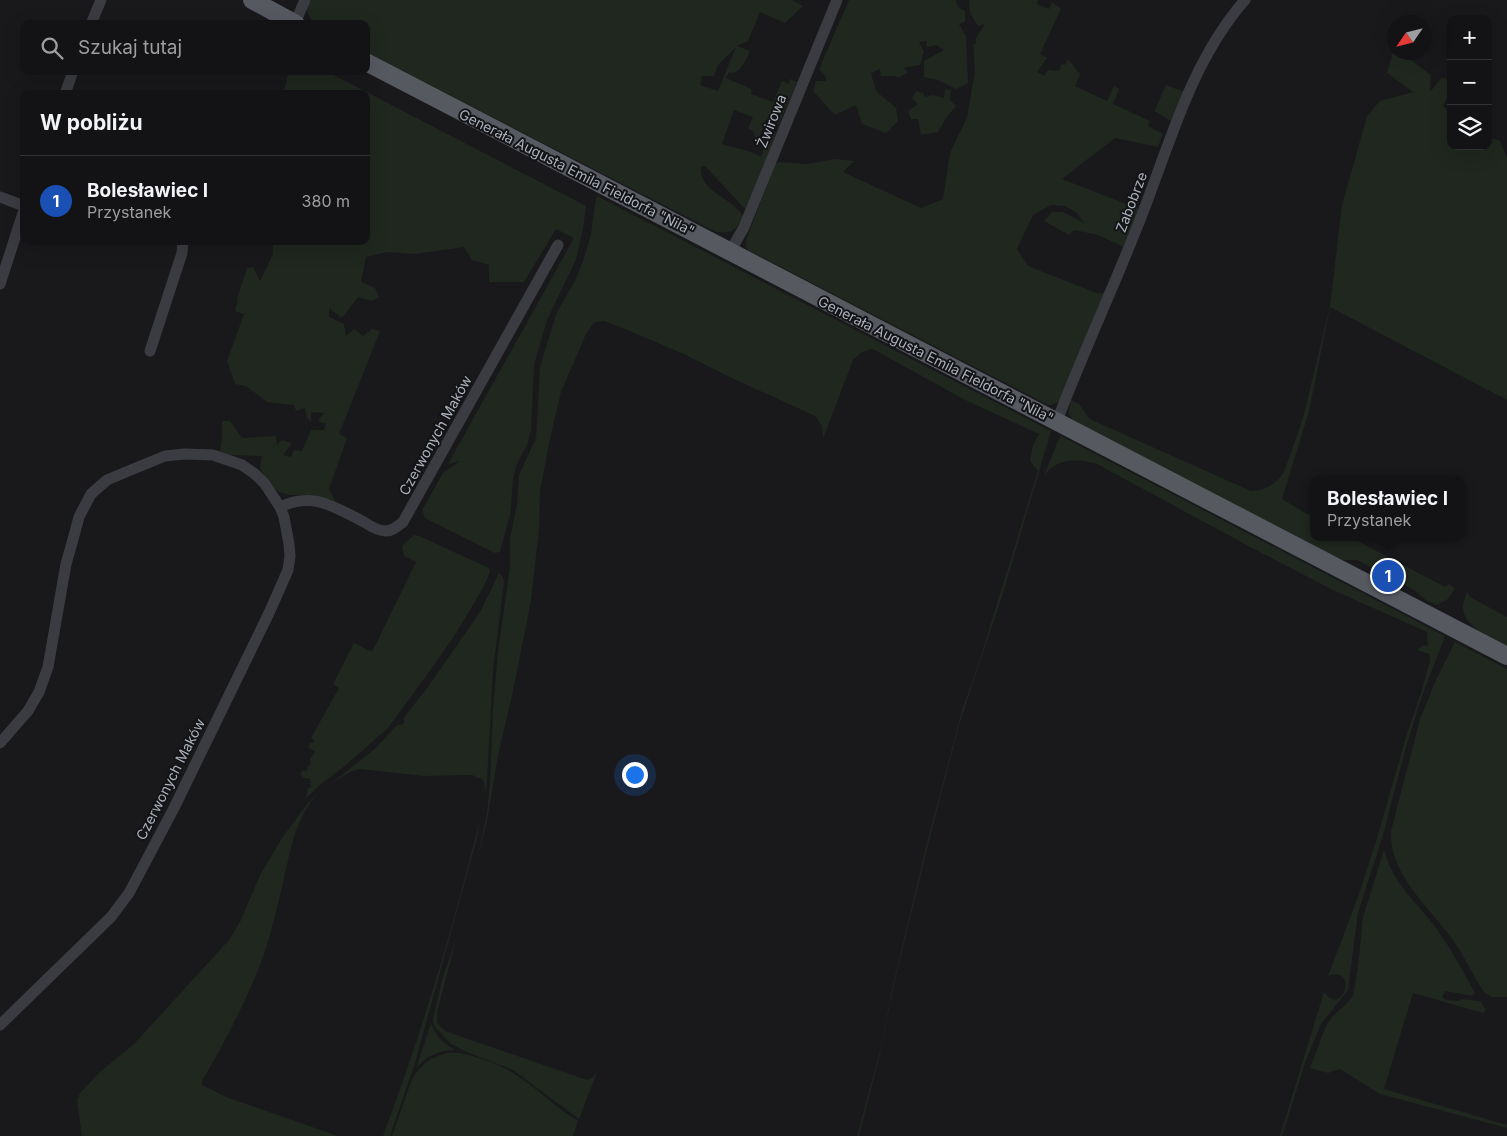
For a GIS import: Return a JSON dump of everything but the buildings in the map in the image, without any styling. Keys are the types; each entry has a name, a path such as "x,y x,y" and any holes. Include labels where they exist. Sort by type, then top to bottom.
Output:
{"main road":[{"path":"252,0 289,20"},
{"name":"Generała Augusta Emila Fieldorfa \"Nila\"","path":"370,64 1507,656"}],"street":[{"path":"93,20 101,0"},
{"path":"298,20 305,0"},
{"name":"Żwirowa","path":"730,252 744,227 837,0"},
{"name":"Zabobrze","path":"1056,422 1119,275 1191,88 1218,35 1245,0"},
{"path":"66,90 72,75"},
{"path":"0,197 20,204"},
{"path":"0,284 20,222"},
{"path":"150,351 182,253 183,245"},
{"name":"Czerwonych Maków","path":"280,507 297,500 318,501 332,506 372,527 386,531 395,528 403,522 558,245"},
{"name":"Czerwonych Maków","path":"0,742 28,711 40,692 48,667 78,517 91,494 107,480 165,456 213,455 242,465 255,474 265,484 280,507 290,544 288,570 260,631 138,876 111,917 0,1024"}],"shaded area":[{"path":"311,0 792,0 803,6 785,23 760,12 748,41 737,46 750,51 747,59 736,72 729,72 726,78 751,89 751,94 773,102 782,81 789,84 790,79 797,82 779,124 766,120 757,143 753,131 748,129 753,117 734,110 722,144 761,157 770,131 776,133 746,210 705,166 701,167 705,183 738,209 743,216 739,225 730,232 716,232 370,54 370,20 313,20 308,13","holes":["736,47 718,91 700,85 702,76 714,76 718,65"]},
{"path":"849,0 956,0 958,7 965,11 965,21 959,24 966,36 968,83 956,89 938,80 924,77 924,61 944,50 936,45 927,47 926,41 919,42 924,52 920,65 904,68 908,72 899,78 881,76 880,69 871,73 876,91 896,108 898,121 886,133 862,124 856,105 835,115 813,91 816,81 826,81 826,77 819,69"},
{"path":"969,0 1038,0 1037,4 1049,9 1052,2 1061,9 1040,54 1047,58 1037,72 1044,76 1048,70 1059,71 1062,64 1065,65 1068,59 1080,74 1075,86 1107,101 1114,86 1119,89 1113,104 1150,121 1148,126 1163,134 1158,147 1115,138 1062,179 1139,209 1124,247 1098,235 1074,230 1069,235 1044,221 1052,212 1063,212 1084,223 1077,213 1065,206 1051,205 1033,215 1017,249 1028,266 1099,294 1107,291 1061,400 1052,405 1048,405 748,250 746,247 747,237 775,165 778,162 807,164 836,159 854,161 843,172 921,208 943,199 950,153 967,117 975,72 973,45 976,43 976,38 985,24 978,26 970,13"},
{"path":"1391,60 1411,60 1431,75 1430,92 1442,77 1447,79 1447,98 1443,106 1447,110 1447,150 1492,150 1492,138 1500,141 1507,158 1507,400 1330,307 1309,411 1282,499 1310,516 1310,541 1358,541 1445,587 1449,584 1455,588 1448,599 1437,605 1427,601 1414,590 1357,560 1344,560 1332,556 1073,421 1068,413 1071,400 1079,404 1088,417 1094,421 1251,491 1265,488 1274,483 1284,472 1303,418 1330,306 1342,205 1367,116 1380,101 1413,92 1387,73"},
{"path":"288,75 334,75 363,90 284,90"},
{"path":"1166,85 1184,92 1172,122 1154,112"},
{"path":"945,89 951,90 950,100 956,106 938,132 921,135 918,119 911,119 908,111 918,104 912,98 916,91 923,93 925,97 933,95 944,98"},
{"path":"370,94 586,206 576,260 547,320 534,365 531,430 527,445 516,466 510,515 500,552 495,553 425,518 422,510 443,473 460,461 448,464 574,238 556,229 524,282 489,282 489,265 472,260 464,247 415,254 387,252 366,257 361,282 375,288 379,297 372,301 358,297 342,318 329,308 329,317 344,324 346,336 354,329 363,336 372,329 380,331 339,434 347,438 329,489 337,505 313,495 289,495 279,492 269,484 260,468 262,456 226,455 220,452 222,421 230,421 242,438 276,436 277,445 282,440 292,443 283,455 291,457 294,450 302,451 311,430 324,430 326,424 318,421 324,413 311,412 311,422 307,418 305,408 296,411 294,405 267,402 246,386 235,384 227,361 244,314 235,311 247,268 253,267 260,281 273,254 273,245 370,245"},
{"path":"597,196 1051,431 1003,593 959,725 894,984 879,1058 859,1136 857,1136 881,1047 893,985 928,839 963,707 977,669 1038,471 1030,461 1033,445 1039,434 965,400 873,349 862,352 853,360 823,439 822,426 815,416 686,355 618,326 604,321 595,322 586,334 561,392 550,439 540,491 539,529 531,601 498,755 487,821 477,860 487,813 498,652 510,568 510,538 517,504 519,475 536,438 540,368 544,353 557,312 576,279 584,258 591,234"},
{"path":"1061,436 1445,636 1421,699 1406,747 1383,835 1358,913 1348,990 1321,1024 1306,1060 1282,1136 1280,1136 1324,992 1331,999 1337,999 1342,996 1345,990 1343,978 1338,975 1328,976 1359,894 1421,693 1430,661 1429,654 1417,650 1424,645 1428,646 1427,632 1333,590 1097,464 1075,460 1068,461 1055,466 1044,476"},
{"path":"414,535 489,568 490,572 483,588 455,635 388,728 306,798 308,788 311,787 308,784 311,783 310,779 304,778 300,774 303,770 306,772 307,767 311,764 310,759 315,752 308,747 314,740 311,738 339,688 333,684 354,643 372,652 416,562 404,556 402,546"},
{"path":"499,573 503,577 504,583 493,670 487,782 484,798 485,786 483,780 472,775 424,776 360,769 350,772 332,783 376,748 397,725 405,722 403,719 480,612"},
{"path":"1467,592 1470,597 1507,617 1507,647 1480,632 1468,620 1464,614 1463,607"},
{"path":"1455,642 1507,669 1507,997 1491,997 1484,992 1457,945 1403,876 1396,862 1392,847 1391,831 1420,719 1436,680"},
{"path":"319,792 304,813 295,835 271,930 257,973 235,1020 202,1081 202,1085 226,1097 338,1136 82,1136 77,1100 80,1093 99,1073 134,1044 229,940 241,920 260,875 282,838 308,803"},
{"path":"481,818 415,1063 390,1136 383,1136 430,998"},
{"path":"1384,850 1398,881 1439,932 1475,993 1473,996 1445,991 1442,997 1446,1000 1480,1001 1486,1010 1483,1013 1413,993 1384,1089 1507,1125 1507,1128 1380,1094 1340,1069 1328,1073 1310,1068 1326,1026 1332,1017 1353,996 1363,917"},
{"path":"457,936 437,1012 437,1023 445,1031 587,1080 592,1078 597,1072 579,1119 513,1070 451,1044 434,1026 433,1019 442,980"},
{"path":"431,1023 440,1039 455,1050 443,1051 433,1055 416,1069"},
{"path":"447,1053 462,1054 485,1060 512,1072 578,1121 573,1136 392,1136 415,1074 427,1062"}],"place":[{"name":"Bolesławiec I","path":"1388,576"}]}
